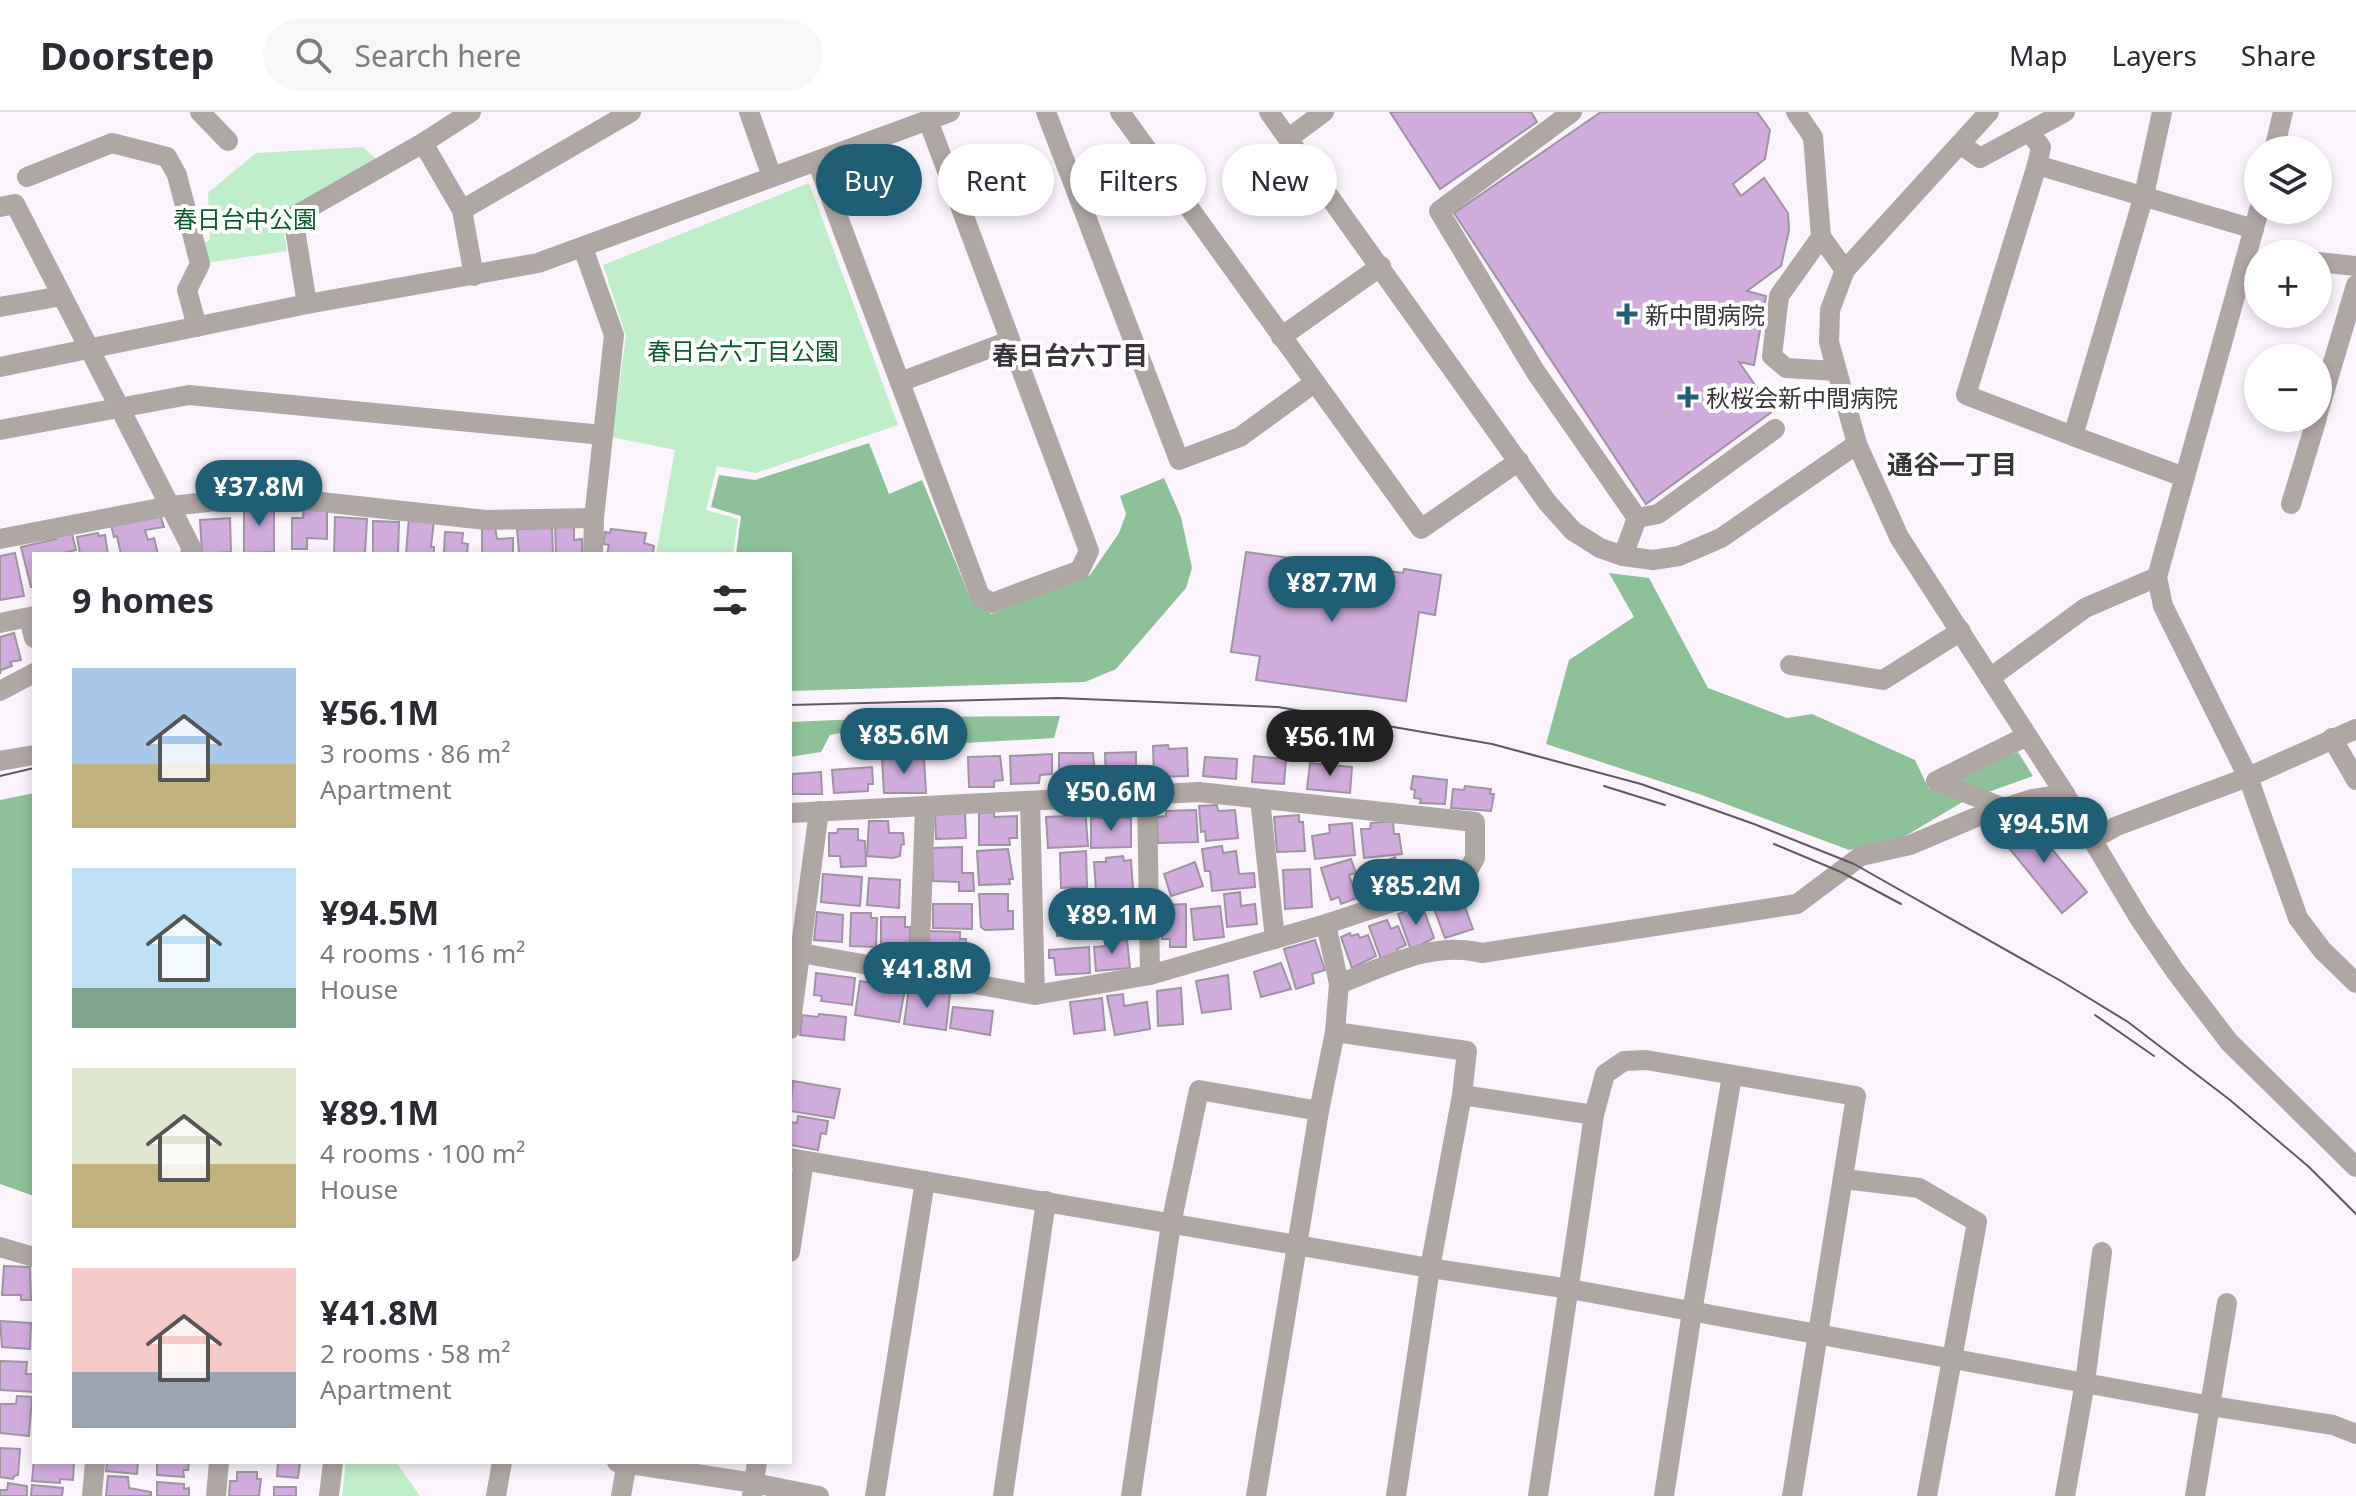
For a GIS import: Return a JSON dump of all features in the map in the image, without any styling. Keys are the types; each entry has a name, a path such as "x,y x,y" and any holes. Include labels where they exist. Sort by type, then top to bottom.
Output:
{"street":[{"path":"200,112 228,141"},
{"path":"307,304 293,217 471,112"},
{"path":"462,210 631,112"},
{"path":"749,112 772,177"},
{"path":"863,144 950,112"},
{"path":"1046,112 1179,460 1240,437 1314,383"},
{"path":"1120,112 1421,529 1519,461"},
{"path":"1269,112 1547,502 1573,531 1600,548 1623,556 1653,560 1679,556 1721,538 1857,444"},
{"path":"1289,138 1324,112"},
{"path":"1572,112 1439,211 1535,371 1637,518"},
{"path":"1796,112 1813,137 1821,237 1845,270"},
{"path":"1989,112 1845,270 1830,310 1829,342 1857,444 1899,537 2164,954 2229,1042 2356,1167"},
{"path":"1960,144 1980,158 2065,112"},
{"path":"2073,436 2144,195 2162,112"},
{"path":"2277,136 2283,112"},
{"path":"838,216 980,596 992,603 1080,570 1089,551 928,120"},
{"path":"2029,132 2041,147 2037,165 1966,395 2184,477"},
{"path":"27,177 112,143 167,157 177,175 200,264 187,290 197,327"},
{"path":"423,143 462,210 474,276"},
{"path":"0,367 307,304 538,263 816,161"},
{"path":"2037,165 2144,195 2244,217"},
{"path":"0,207 15,204 192,549 191,552"},
{"path":"1821,237 1779,296 1772,356 1786,368 1836,371"},
{"path":"583,248 614,335 593,552"},
{"path":"2332,263 2356,266"},
{"path":"1281,337 1381,266"},
{"path":"2244,282 2157,577 2163,606 2248,777 2298,918 2322,950 2356,983"},
{"path":"2332,366 2356,285"},
{"path":"0,307 62,296"},
{"path":"900,382 1009,341"},
{"path":"0,430 189,395 603,435"},
{"path":"1637,518 1658,514 1775,429"},
{"path":"2291,504 2312,432"},
{"path":"6,538 170,506 266,496 486,520 594,518"},
{"path":"1623,556 1637,518"},
{"path":"1990,678 2085,608 2157,577"},
{"path":"0,623 32,617"},
{"path":"1790,665 1883,680 1961,631"},
{"path":"0,691 32,674"},
{"path":"2093,839 2117,826 2248,777 2356,729"},
{"path":"2004,808 1936,781 2027,736"},
{"path":"2332,738 2356,780"},
{"path":"0,761 32,755"},
{"path":"792,813 1199,792 1475,822 1475,858 1463,879 1326,924 1150,975 1035,995 801,953"},
{"path":"1339,984 1411,956 1462,948 1482,953 1797,904 1861,856 1910,845 2032,799 2065,794"},
{"path":"1147,796 1150,975"},
{"path":"1260,799 1275,939"},
{"path":"1030,801 1035,995"},
{"path":"919,974 925,808"},
{"path":"792,1015 819,811"},
{"path":"1256,1496 1319,1111 1335,1032 1339,984 1326,924"},
{"path":"1335,1032 1467,1051 1396,1496"},
{"path":"1538,1496 1594,1115 1605,1074 1624,1061 1646,1060 1856,1096 1792,1496"},
{"path":"1664,1496 1732,1076"},
{"path":"1131,1496 1171,1224 1199,1090 1319,1111"},
{"path":"1462,1095 1594,1115"},
{"path":"792,1225 797,1159 1430,1268 1570,1289 2211,1406 2333,1425 2356,1434"},
{"path":"1844,1179 1919,1188 1977,1222 1927,1496"},
{"path":"875,1496 925,1181"},
{"path":"1003,1496 1046,1201"},
{"path":"0,1247 32,1256"},
{"path":"2065,1496 2085,1382 2102,1252"},
{"path":"2195,1496 2227,1303"},
{"path":"92,1496 95,1464"},
{"path":"216,1496 219,1464"},
{"path":"329,1496 333,1464"},
{"path":"496,1496 502,1464"},
{"path":"621,1496 623,1464"},
{"path":"628,1464 753,1490 819,1496"},
{"path":"753,1490 757,1464"}],"green space":[{"name":"春日台中公園","path":"363,147 376,159 281,212 287,251 206,263 200,245 210,240 208,193 256,153"},
{"name":"春日台六丁目公園","path":"809,183 816,202 816,216 821,216 898,425 756,473 717,466 706,510 738,519 733,552 656,552 675,450 612,437 626,336 603,265"},
{"path":"869,443 889,494 922,480 971,600 991,614 1090,575 1119,533 1126,514 1120,496 1164,478 1181,517 1192,568 1186,588 1116,669 1085,682 792,691 792,552 736,552 741,516 711,507 719,475 755,480"},
{"path":"1609,573 1649,578 1708,688 1787,718 1812,714 1915,760 1929,789 1971,768 2018,752 2033,776 1966,800 1902,838 1849,850 1699,794 1546,744 1569,660 1634,617"},
{"path":"1060,716 1054,738 876,748 862,729 830,735 821,752 792,757 792,722"},
{"path":"32,793 32,1195 0,1184 0,800"},
{"path":"346,1464 397,1464 420,1496 342,1496"}],"building":[{"path":"1390,112 1531,112 1537,122 1440,189"},
{"name":"新中間病院","path":"1601,112 1757,112 1770,130 1765,159 1733,184 1741,196 1764,178 1788,213 1789,230 1781,266 1747,291 1766,296 1754,365 1739,362 1773,411 1646,504 1454,213"},
{"path":"244,502 274,504 274,552 244,552"},
{"path":"304,506 327,509 327,539 307,538 307,549 292,549 292,518 303,518"},
{"path":"159,511 164,527 145,530 148,540 154,538 158,552 121,552 110,521"},
{"path":"335,517 367,519 365,552 334,552"},
{"path":"409,517 434,520 431,547 434,547 434,552 406,552"},
{"path":"230,518 231,552 202,552 200,520"},
{"path":"373,521 399,522 398,552 373,552"},
{"path":"574,524 574,540 582,539 582,552 556,552 555,525"},
{"path":"482,527 495,527 497,539 513,538 513,552 482,552"},
{"path":"552,528 553,552 519,552 517,529"},
{"path":"611,529 646,533 644,543 654,546 653,552 607,552 609,545 603,544 605,532 610,533"},
{"path":"71,530 76,550 32,552 31,587 21,547 56,539 54,534"},
{"path":"445,532 463,533 462,543 468,544 467,552 444,552"},
{"path":"98,533 99,536 105,535 108,552 80,552 77,537"},
{"path":"1246,552 1403,573 1404,569 1441,575 1435,615 1419,612 1406,701 1256,680 1260,656 1231,652"},
{"path":"15,553 24,596 0,600 0,556"},
{"path":"14,633 21,660 10,662 12,666 1,670 0,674 0,637"},
{"path":"1168,745 1169,749 1187,748 1188,776 1154,777 1153,746"},
{"path":"1136,752 1136,782 1106,782 1105,753"},
{"path":"1059,753 1093,753 1095,774 1088,774 1089,781 1059,781"},
{"path":"1052,754 1052,774 1040,775 1039,783 1011,784 1010,756"},
{"path":"1000,756 1003,780 994,781 994,787 969,787 968,757"},
{"path":"1254,756 1286,759 1284,784 1252,782"},
{"path":"1205,757 1237,759 1236,779 1203,776"},
{"path":"924,758 926,793 884,793 882,759"},
{"path":"1310,763 1352,767 1350,793 1307,789"},
{"path":"872,767 873,784 868,784 868,791 834,793 832,770"},
{"path":"821,772 822,794 792,794 792,774"},
{"path":"1413,776 1447,780 1445,804 1420,803 1421,799 1414,798 1415,790 1411,789"},
{"path":"1465,786 1491,789 1490,794 1494,794 1491,811 1451,808 1453,789 1464,790"},
{"path":"1217,805 1218,811 1235,810 1238,838 1206,841 1205,831 1201,832 1199,806"},
{"path":"1085,808 1088,846 1048,848 1046,817 1065,816 1065,809"},
{"path":"1196,810 1198,842 1158,843 1157,817 1166,816 1166,811"},
{"path":"994,812 994,817 1017,816 1017,838 1009,838 1010,845 979,845 979,813"},
{"path":"965,813 966,838 936,839 935,815"},
{"path":"1299,815 1299,822 1303,822 1305,851 1277,852 1274,817"},
{"path":"2026,817 2087,892 2062,913 2000,837"},
{"path":"1091,818 1131,818 1131,847 1091,848"},
{"path":"869,821 888,821 889,833 903,833 904,844 901,845 900,856 867,856"},
{"path":"1393,821 1394,834 1399,834 1402,854 1364,858 1361,829 1370,829 1371,823"},
{"path":"1352,823 1355,855 1315,859 1312,836 1330,833 1329,825"},
{"path":"838,829 858,829 858,840 865,841 866,866 841,867 840,856 829,856 829,833 837,833"},
{"path":"1222,846 1223,853 1236,851 1239,874 1254,873 1255,887 1212,891 1210,871 1205,871 1202,849"},
{"path":"962,847 962,873 973,873 974,891 959,891 959,882 933,881 932,848"},
{"path":"1008,849 1013,879 1009,879 1010,884 979,885 977,851"},
{"path":"1086,851 1087,887 1061,888 1060,853"},
{"path":"1123,856 1124,861 1131,860 1133,889 1096,891 1094,862 1106,862 1106,858"},
{"path":"1395,857 1405,883 1379,893 1369,868"},
{"path":"1351,859 1356,873 1349,875 1357,898 1341,904 1339,897 1331,900 1321,868"},
{"path":"1195,862 1203,886 1171,896 1164,874"},
{"path":"1310,869 1312,907 1285,909 1283,870"},
{"path":"823,874 862,877 860,906 821,902"},
{"path":"869,878 900,880 899,908 867,905"},
{"path":"1115,892 1116,905 1094,907 1093,894"},
{"path":"1240,892 1241,906 1255,904 1257,924 1227,927 1224,894"},
{"path":"979,894 1008,894 1008,911 1013,911 1013,929 985,930 981,927"},
{"path":"1461,896 1473,929 1445,938 1433,906"},
{"path":"933,904 972,904 972,929 933,928"},
{"path":"1087,904 1089,934 1057,936 1055,909 1066,909 1065,905"},
{"path":"1186,904 1186,947 1170,947 1170,939 1162,939 1161,909 1166,905"},
{"path":"1422,905 1434,938 1411,950 1398,914"},
{"path":"1220,906 1224,937 1194,940 1191,909"},
{"path":"1130,907 1132,934 1096,936 1094,910"},
{"path":"817,912 843,915 842,942 814,940"},
{"path":"851,913 871,913 871,918 877,918 876,947 850,946"},
{"path":"881,917 905,917 905,927 910,927 910,952 900,952 900,944 895,943 895,952 881,951"},
{"path":"1387,920 1391,929 1398,926 1406,945 1397,949 1399,955 1382,962 1369,926"},
{"path":"929,931 960,932 960,939 966,939 965,963 927,960"},
{"path":"1350,933 1351,936 1358,934 1360,938 1368,935 1376,956 1352,968 1341,937"},
{"path":"1127,940 1130,968 1096,971 1094,947 1105,946 1105,942"},
{"path":"1315,940 1325,970 1312,974 1314,983 1296,989 1284,949"},
{"path":"1089,947 1090,973 1056,975 1054,958 1049,958 1049,950"},
{"path":"1281,963 1291,989 1261,997 1254,972"},
{"path":"816,973 855,978 852,1005 821,1001 822,996 814,995"},
{"path":"1228,975 1231,1009 1202,1013 1196,981"},
{"path":"860,981 905,988 899,1022 855,1015"},
{"path":"909,988 923,990 922,995 950,993 946,1030 904,1024"},
{"path":"1181,988 1183,1024 1158,1026 1157,991"},
{"path":"1123,994 1124,1006 1147,1002 1150,1029 1115,1035 1107,996"},
{"path":"1102,998 1105,1030 1074,1034 1070,1002"},
{"path":"953,1007 993,1011 990,1035 950,1028"},
{"path":"819,1014 846,1017 844,1040 800,1035 802,1015 818,1017"},
{"path":"793,1081 840,1089 834,1118 792,1111"},
{"path":"798,1116 828,1121 826,1134 821,1133 818,1150 792,1145 792,1122 797,1123"},
{"path":"4,1266 30,1267 31,1300 21,1300 21,1295 2,1295"},
{"path":"0,1321 31,1323 30,1349 2,1347"},
{"path":"0,1361 27,1362 26,1374 32,1374 32,1392 0,1390"},
{"path":"17,1396 32,1397 29,1436 0,1433 0,1404 16,1404"},
{"path":"0,1448 20,1449 18,1475 13,1479 0,1477"},
{"path":"33,1464 74,1464 73,1480 60,1479 60,1483 32,1481"},
{"path":"107,1464 138,1464 137,1474 106,1471"},
{"path":"157,1464 189,1464 188,1470 183,1470 184,1477 157,1475"},
{"path":"278,1464 300,1464 298,1478 277,1476"},
{"path":"237,1472 257,1472 257,1479 261,1479 259,1496 229,1496 230,1481 237,1481"},
{"path":"108,1476 128,1477 129,1488 151,1492 151,1496 106,1496"},
{"path":"157,1482 184,1484 184,1489 189,1488 189,1496 157,1496"},
{"path":"8,1483 27,1486 27,1496 0,1496 0,1490 7,1490"},
{"path":"32,1485 63,1488 62,1496 31,1496"},
{"path":"274,1487 296,1487 296,1496 274,1496"}],"tram line":[{"path":"792,705 1059,698 1278,707 1492,744 1641,784 1854,864 2061,981 2128,1022 2230,1100 2309,1167 2356,1214"},
{"path":"0,776 32,768"},
{"path":"1604,786 1665,805"},
{"path":"1774,844 1841,872 1901,904"},
{"path":"2095,1015 2154,1056"}],"place":[{"name":"新中間病院","path":"1627,314"},
{"name":"秋桜会新中間病院","path":"1688,397"}],"district":[{"name":"春日台六丁目","path":"1070,355"},
{"name":"通谷一丁目","path":"1952,464"}]}
